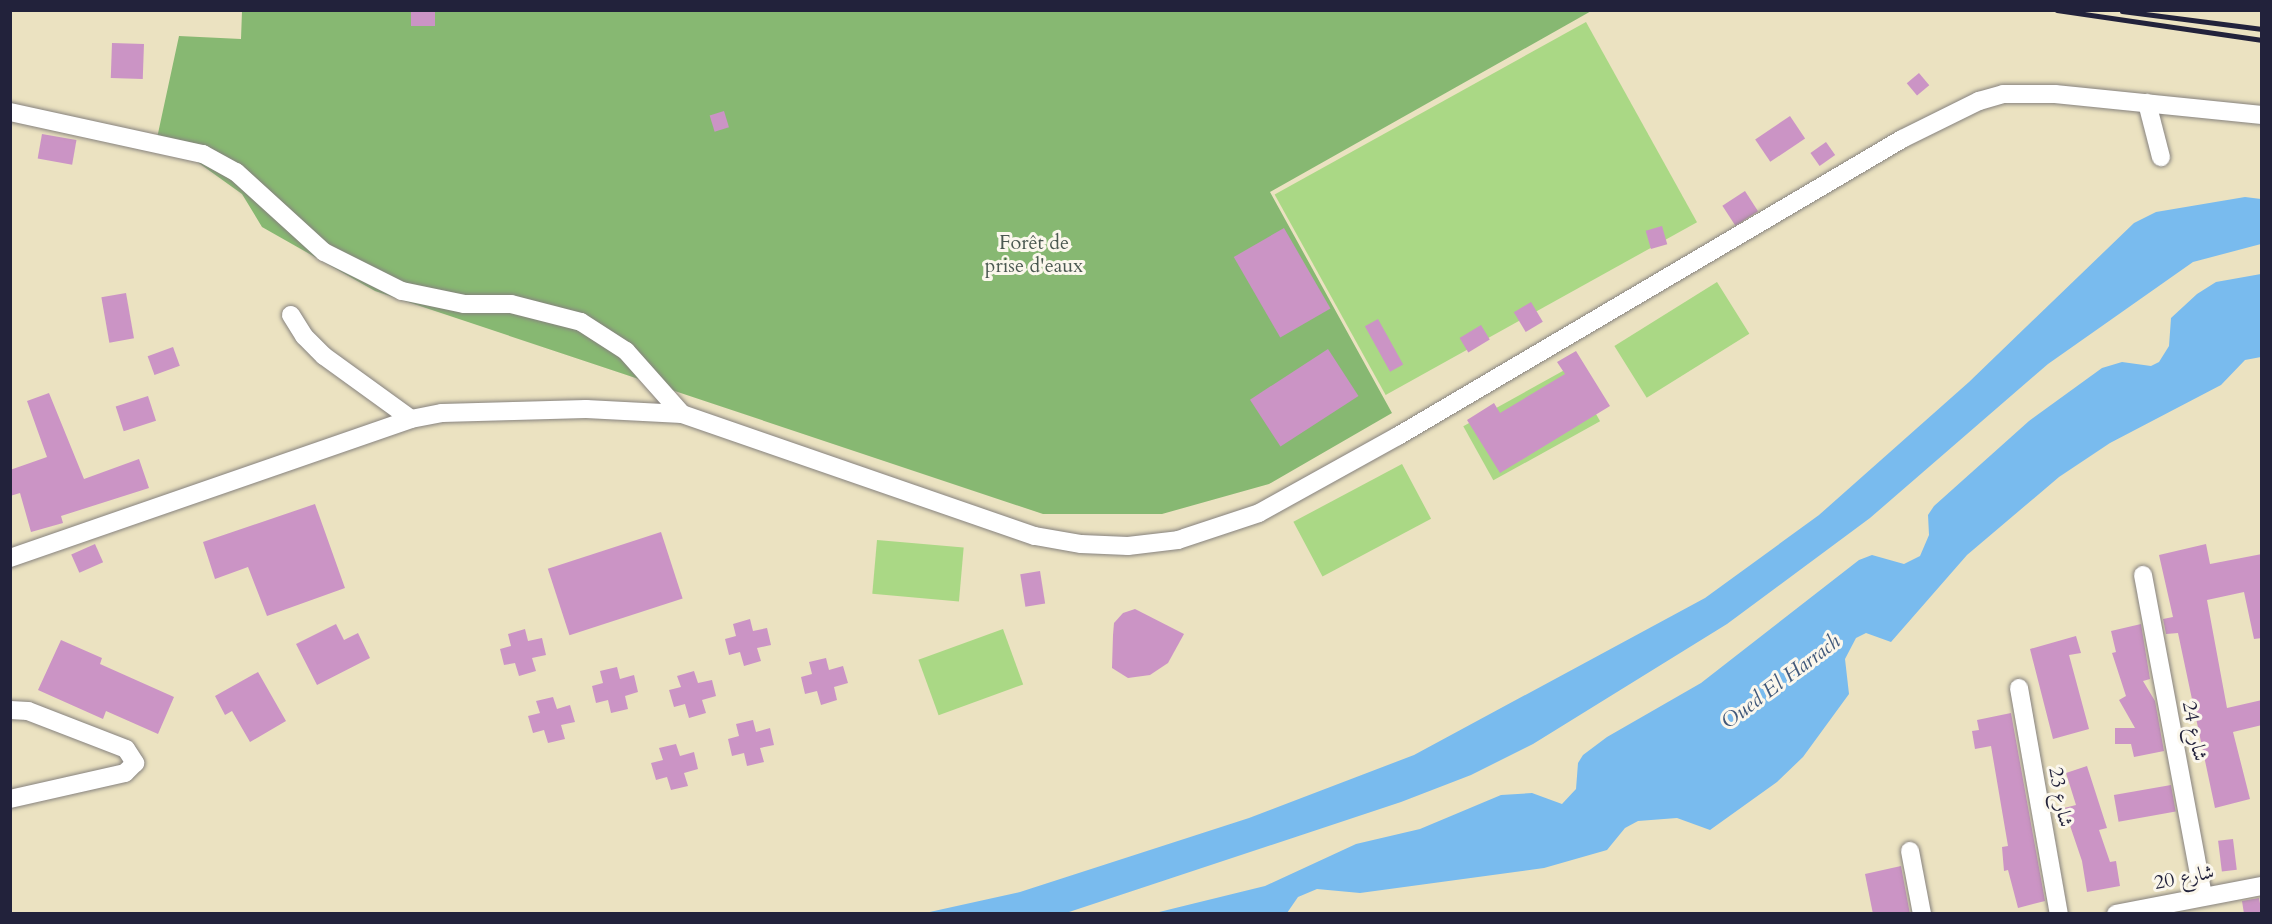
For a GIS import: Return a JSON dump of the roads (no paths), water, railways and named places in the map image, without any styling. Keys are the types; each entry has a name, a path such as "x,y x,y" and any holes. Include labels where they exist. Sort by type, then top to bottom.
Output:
{"street":[{"path":"10,558 411,419 442,413 574,409 682,414 1035,536 1081,544 1128,546 1178,540 1259,513 1388,441 1957,110 2003,94 2029,93 2262,115"},
{"path":"2146,103 2161,157"},
{"path":"10,112 203,153 236,172 324,252 402,291 464,304 511,304 581,322 627,351 682,414"},
{"path":"291,315 304,336 324,356 411,419"},
{"name":"شارع 24","path":"2143,574 2203,896"},
{"name":"شارع 23","path":"2019,688 2059,914"},
{"path":"10,710 28,711 126,749 135,764 125,773 10,799"},
{"path":"1910,851 1922,914"},
{"name":"شارع 20","path":"2116,914 2262,886"}],"water":[{"path":"2245,197 2261,199 2261,244 2193,262 2048,364 1870,518 1727,624 1533,744 1471,775 1401,802 1066,913 925,913 1020,892 1249,818 1414,755 1705,598 1819,515 1969,382 2134,223 2156,212"},
{"name":"Oued El Harrach","path":"2261,274 2261,357 2245,360 2221,385 2110,443 2059,477 1967,555 1891,642 1866,633 1856,638 1845,659 1849,694 1803,757 1777,782 1710,830 1677,818 1638,821 1625,828 1607,850 1544,868 1360,893 1317,889 1298,897 1287,913 1155,913 1265,886 1356,844 1420,829 1501,795 1532,793 1562,804 1576,789 1578,763 1583,755 1607,737 1701,683 1859,560 1872,555 1904,564 1920,556 1929,535 1928,515 1934,506 2029,421 2102,368 2122,362 2151,366 2159,362 2169,346 2171,318 2197,294 2216,282"}],"railway":[{"path":"2057,10 2262,40"},
{"path":"2122,11 2262,29"}],"park label":[{"name":"Forêt de prise d'eaux","path":"1034,254"}]}
